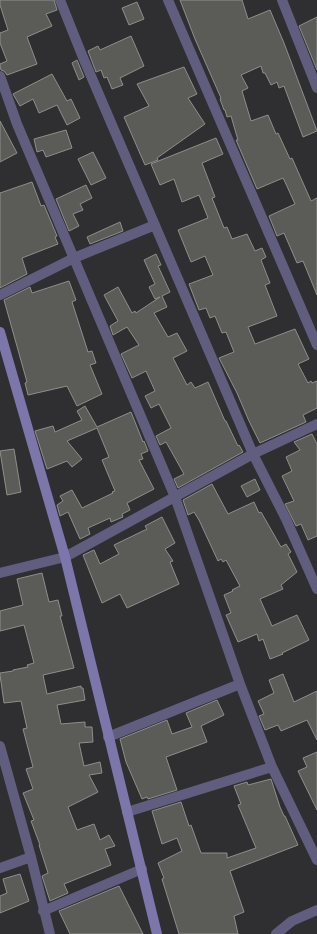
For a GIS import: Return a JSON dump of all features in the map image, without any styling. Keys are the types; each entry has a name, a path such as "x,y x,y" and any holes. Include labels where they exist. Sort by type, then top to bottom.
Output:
{"street":[{"path":"60,0 82,55 253,454 286,519 317,589"},
{"path":"168,0 317,345"},
{"path":"282,0 317,88"},
{"path":"0,76 17,124 175,497 240,684 272,767 317,860"},
{"path":"0,296 74,258 155,225"},
{"path":"0,332 64,557 157,934"},
{"path":"0,573 64,557 253,454 317,424"},
{"path":"108,738 240,684"},
{"path":"0,746 50,934"},
{"path":"127,812 272,767"},
{"path":"0,868 30,857"},
{"path":"43,911 142,869"},
{"path":"276,934 292,921 317,910"}],"building":[{"path":"0,0 54,0 57,10 46,14 52,26 27,37 37,64 7,75 1,70 0,66 0,64 7,61 0,43 0,33 8,30 0,5"},
{"path":"180,0 242,0 248,19 270,10 317,131 303,137 284,86 279,88 277,82 271,85 265,73 263,73 261,66 241,75 248,88 242,91 251,121 268,115 276,134 278,133 290,159 292,158 311,201 317,198 317,295 303,261 297,263 284,233 277,236 269,216 295,204 286,184 283,178 257,189 236,140 238,140 231,116 227,117 220,99 221,98 195,39"},
{"path":"137,2 144,19 129,25 122,8"},
{"path":"317,17 317,70 299,26"},
{"path":"131,36 144,66 120,78 123,85 112,89 107,77 104,78 101,70 96,72 88,51 98,46 100,50"},
{"path":"77,60 84,77 79,80 72,63"},
{"path":"184,67 197,94 188,98 205,124 157,158 158,160 145,165 124,117 149,106 137,84"},
{"path":"52,74 67,101 71,99 80,118 67,125 57,105 39,113 33,99 20,106 13,94"},
{"path":"0,121 17,153 0,162"},
{"path":"66,130 72,148 46,157 43,150 37,152 34,139"},
{"path":"216,138 223,154 202,163 215,197 212,198 224,228 227,227 232,239 247,234 255,251 262,248 266,257 261,260 270,283 265,285 277,316 248,327 255,344 295,329 309,359 298,364 308,383 311,381 312,383 317,381 317,408 303,415 306,422 260,443 219,358 234,352 226,332 222,333 215,316 210,318 206,308 199,310 189,284 213,275 205,256 191,262 178,230 208,218 199,195 182,202 174,179 160,185 151,164"},
{"path":"93,152 106,178 91,185 78,159"},
{"path":"32,182 41,206 44,205 57,236 55,237 58,244 22,258 27,274 0,288 0,193"},
{"path":"86,185 92,198 80,204 83,210 73,214 79,226 69,231 56,199"},
{"path":"120,222 123,231 90,244 87,237"},
{"path":"156,254 161,265 158,266 170,292 162,296 167,307 154,313 168,337 177,333 187,351 173,358 187,385 191,382 195,388 208,382 225,421 238,446 239,445 243,452 178,488 174,479 184,474 166,442 160,445 156,436 171,428 159,404 151,408 145,396 155,391 146,371 132,378 121,354 139,345 127,327 113,335 110,326 118,321 104,295 118,287 132,313 135,311 136,313 160,297 155,299 149,287 155,284 144,260"},
{"path":"69,281 76,300 72,302 88,352 92,351 96,363 90,365 102,394 77,406 67,386 28,395 25,383 27,382 4,300 30,287 32,293"},
{"path":"85,406 97,427 131,412 148,451 141,454 143,459 139,460 154,489 127,503 130,510 122,514 123,517 111,522 110,518 88,528 90,534 80,539 68,512 60,516 57,505 63,501 60,496 72,490 82,508 115,491 102,460 109,457 97,428 67,441 82,459 72,467 67,461 47,469 35,431 53,426 55,432 82,420 77,411"},
{"path":"312,434 317,444 317,536 308,540 301,524 296,526 285,504 294,501 282,476 292,471 286,457 300,450 294,442"},
{"path":"14,449 21,492 7,495 0,451"},
{"path":"255,479 260,490 247,497 241,486"},
{"path":"212,484 228,514 254,502 259,513 261,512 281,547 286,544 291,552 288,554 297,572 281,585 283,589 260,599 272,626 297,615 309,640 270,659 263,639 259,641 257,634 238,642 226,615 231,613 224,595 240,586 226,560 223,562 221,559 218,561 199,520 194,512 188,515 183,500"},
{"path":"162,517 175,543 165,549 173,561 170,562 179,584 127,608 120,594 102,603 83,555 94,550 100,564 119,554 114,545 147,529 145,526"},
{"path":"42,573 49,602 58,600 62,616 60,616 74,668 43,675 47,694 81,686 81,688 83,688 85,700 57,705 61,724 85,722 85,727 92,727 93,742 79,743 84,766 100,762 102,773 89,775 98,792 68,807 77,830 94,824 100,840 109,835 115,846 105,849 111,865 64,884 68,893 50,901 42,876 48,873 31,821 34,820 23,793 33,789 26,769 33,767 23,729 27,728 21,701 4,703 0,675 0,673 28,667 27,665 34,663 24,625 0,631 0,611 23,605 17,579"},
{"path":"283,674 294,702 317,691 317,740 307,720 281,731 278,725 265,730 259,716 264,714 258,701 274,693 269,680"},
{"path":"217,700 224,715 201,726 207,742 166,757 177,790 148,799 147,797 142,799 126,762 120,739 167,720 172,734 192,727 186,713"},
{"path":"317,752 317,810 298,771 307,767 303,758"},
{"path":"271,779 280,807 298,845 230,871 244,912 234,916 238,934 179,934 162,879 164,878 158,863 182,851 177,838 162,844 152,811 181,802 189,826 191,825 201,853 227,853 227,858 256,848 238,805 241,804 234,786 247,782 248,785"},
{"path":"20,874 29,901 0,913 0,896 7,893 3,879"},
{"path":"119,886 143,934 70,934 59,911"}]}
